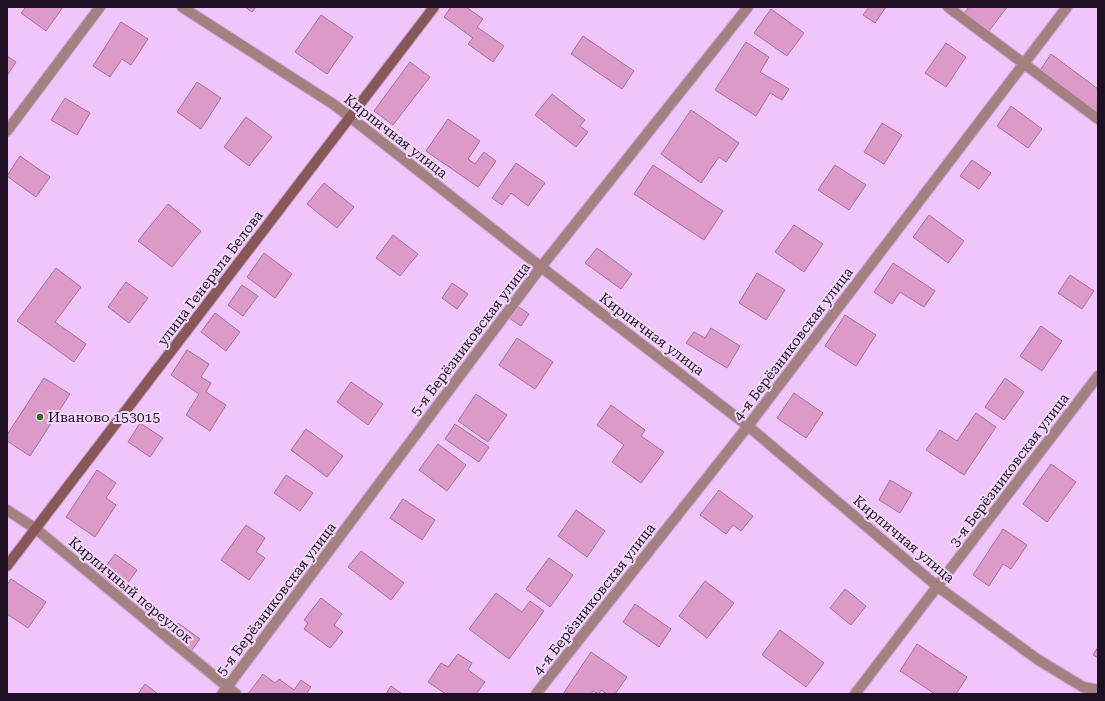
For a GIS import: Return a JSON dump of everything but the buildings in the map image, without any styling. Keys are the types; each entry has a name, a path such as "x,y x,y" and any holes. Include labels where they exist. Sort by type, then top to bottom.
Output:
{"main road":[{"name":"улица Генерала Белова","path":"7,566 434,7"}],"street":[{"path":"7,131 100,7"},
{"name":"Кирпичная улица","path":"182,7 333,104 350,117 541,267 748,426 938,587 1037,660 1083,687 1098,690"},
{"name":"5-я Берёзниковская улица","path":"225,691 541,267 748,7"},
{"path":"948,7 1098,119"},
{"name":"4-я Берёзниковская улица","path":"536,694 748,426 1067,7"},
{"name":"3-я Берёзниковская улица","path":"855,694 1098,376"},
{"name":"Кирпичный переулок","path":"7,510 36,529 225,691 236,694"}],"place":[{"name":"Иваново 153015","path":"40,417"}]}
